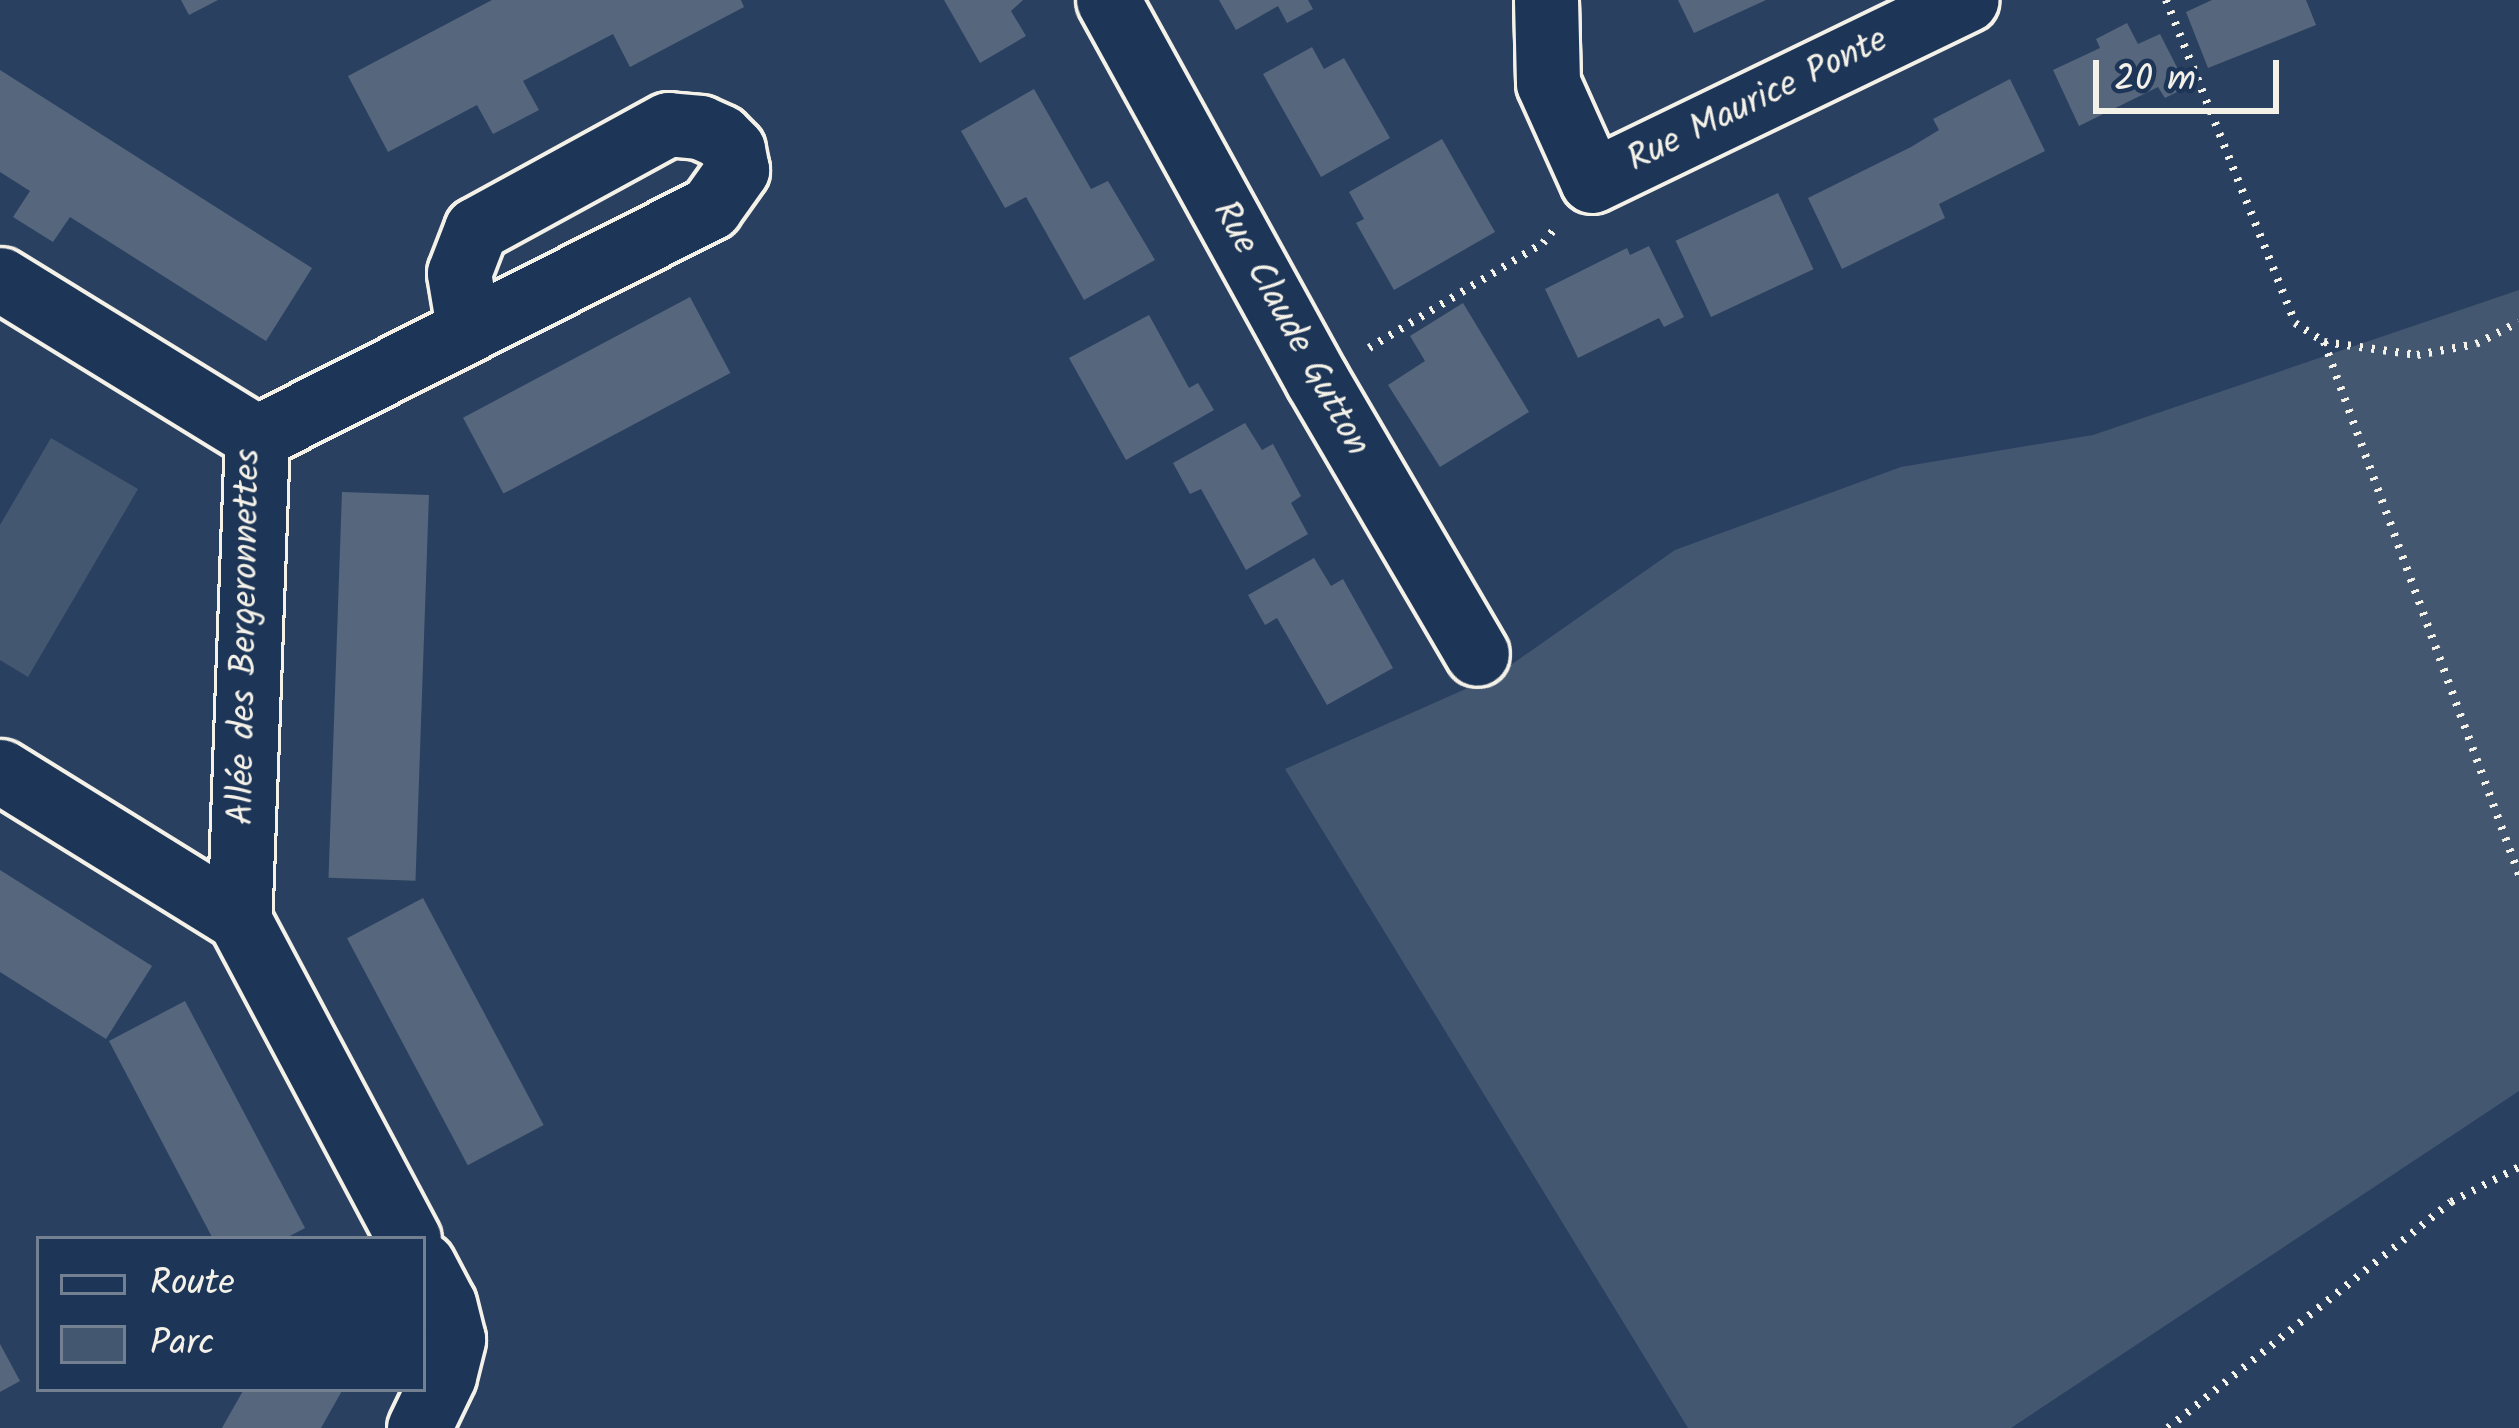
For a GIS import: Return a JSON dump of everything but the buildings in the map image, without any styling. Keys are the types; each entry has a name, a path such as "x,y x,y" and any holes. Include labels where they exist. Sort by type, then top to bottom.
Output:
{"street":[{"name":"Rue Claude Gutton","path":"1108,0 1317,380 1478,654"},
{"name":"Rue Maurice Ponte","path":"1546,0 1548,83 1592,181 1967,0"},
{"name":"Allée des Bergeronnettes","path":"0,279 257,437 238,919"},
{"path":"257,437 468,327"},
{"path":"0,771 238,919 408,1236"},
{"path":"419,1428 444,1376 453,1339 444,1304 426,1270"}],"path":[{"path":"2166,0 2295,323 2324,342 2417,355 2476,344 2519,322"},
{"path":"1317,380 1543,243 1592,181"},
{"path":"2324,342 2519,875"},
{"path":"2168,1428 2451,1202 2519,1167"}],"green space":[{"path":"2519,290 2519,1091 2011,1428 1688,1428 1285,769 1495,676 1675,550 1901,467 2093,435"},
{"path":"51,438 138,489 28,677 0,660 0,525"}]}
